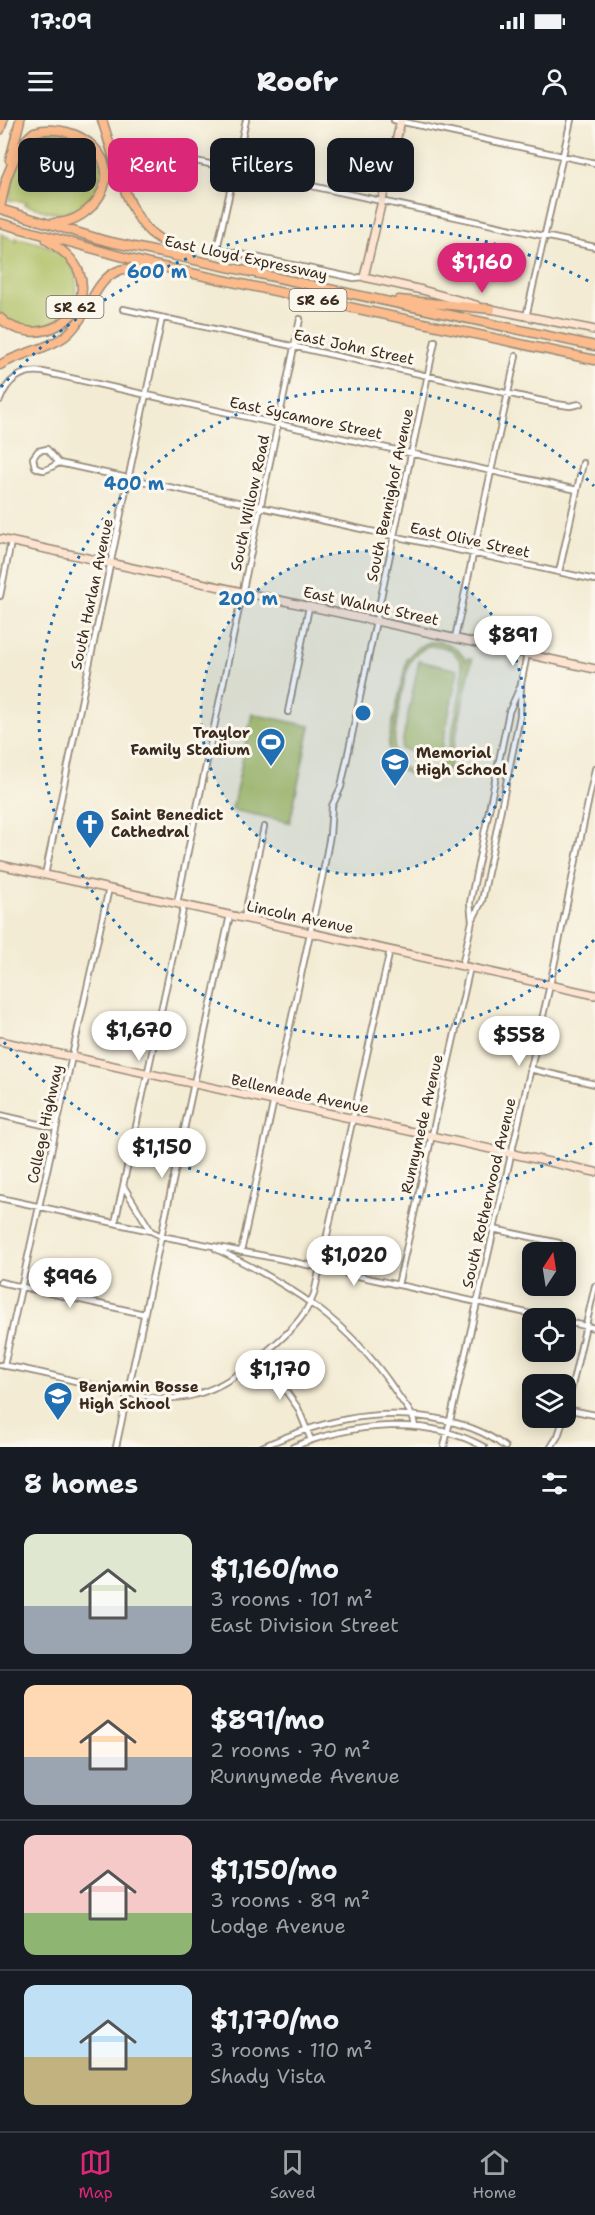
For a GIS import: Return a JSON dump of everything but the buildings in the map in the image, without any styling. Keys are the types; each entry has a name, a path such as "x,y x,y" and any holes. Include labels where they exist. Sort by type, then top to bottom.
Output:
{"highway":[{"path":"0,130 3,120"},
{"path":"0,208 20,120"},
{"name":"SR 66","path":"102,120 135,214 149,231 165,244 198,261"},
{"path":"6,179 19,149 33,133 42,127 51,124 70,125 95,138 104,155 107,172 104,187 96,201 85,213 72,220 56,223 44,222"},
{"name":"East Lloyd Expressway","path":"0,208 106,240 595,346"},
{"name":"East Lloyd Expressway","path":"0,224 173,269 595,360"},
{"name":"SR 62","path":"0,318 15,329 39,332 52,329 63,322 76,307 81,292 79,273 65,253 42,236"},
{"path":"0,365 65,336 83,317 97,289 105,279 120,270 129,268 173,269"},
{"path":"379,300 411,300 491,309"}],"street":[{"path":"242,138 246,120"},
{"path":"364,277 383,201 398,120 595,163"},
{"path":"526,317 571,120"},
{"path":"315,186 595,247"},
{"path":"230,192 217,249 354,278 364,277 491,309 595,330"},
{"name":"East John Street","path":"123,309 570,406 580,404"},
{"name":"South Harlan Avenue","path":"45,874 162,318"},
{"name":"South Willow Road","path":"115,1223 148,1074 243,592 300,319"},
{"name":"South Bennighof Avenue","path":"241,1252 330,835 332,806 341,787 435,341"},
{"path":"455,638 516,357"},
{"name":"East Sycamore Street","path":"0,400 8,384 18,376 30,372 43,372 577,490"},
{"path":"44,449 51,452 59,463 48,469 40,470 35,467 33,458 38,451 44,449"},
{"name":"East Olive Street","path":"59,463 595,580"},
{"path":"559,572 583,463"},
{"name":"East Walnut Street","path":"0,539 595,669"},
{"path":"0,596 11,542"},
{"path":"288,712 309,607"},
{"name":"Runnymede Avenue","path":"472,921 482,902 520,716 521,684 527,654"},
{"name":"Runnymede Avenue","path":"398,1285 432,1136 466,966 472,921 470,903 509,712 521,684"},
{"name":"South Rotherwood Avenue","path":"444,1447 550,985 595,769"},
{"path":"244,918 264,827"},
{"name":"Lincoln Avenue","path":"0,865 595,995"},
{"name":"College Highway","path":"2,1366 22,1287 109,888"},
{"path":"116,1447 230,915"},
{"path":"2,1366 127,1393 169,1398 193,1395 222,1384 261,1356 292,1328 311,1303 390,950"},
{"name":"Bellemeade Avenue","path":"0,1041 595,1172"},
{"path":"530,1069 595,1084"},
{"path":"0,1115 56,1128"},
{"path":"124,1187 151,1231"},
{"path":"0,1198 151,1231 161,1236 211,1247 522,1312"},
{"path":"493,1229 554,1242"},
{"path":"211,1247 270,1276 311,1303 343,1329 371,1358 414,1415 414,1427"},
{"path":"0,1282 144,1314"},
{"path":"575,1374 595,1286"},
{"path":"576,1324 595,1328"},
{"path":"261,1356 298,1408 310,1440"},
{"path":"576,1412 595,1415"},
{"path":"262,1447 307,1428 362,1415 414,1415 450,1421 482,1432 505,1447"},
{"path":"293,1447 310,1440 364,1428 414,1427 447,1433 484,1447"},
{"path":"551,1447 561,1428"}],"green space":[{"path":"45,131 77,133 82,138 31,138"},
{"path":"96,154 100,167 96,188"},
{"path":"17,158 18,192 94,192 80,207 63,213 53,213 24,205 27,202 9,200"},
{"path":"1,234 17,241 16,237 56,250 71,265 76,282 74,299 65,313 52,324 35,329 18,326 0,313"},
{"path":"430,642 446,643 455,648 466,661 467,658 472,659 449,770 443,769 424,776 415,776 399,768 393,760 389,740 407,659 417,648","holes":["436,646 452,652 459,660 463,672 460,691 452,733 443,762 430,771 414,772 402,766 395,754 399,707 411,660 424,648"]},
{"path":"419,661 458,670 440,757 401,749"},
{"name":"Traylor Family Stadium","path":"252,714 310,726 290,822 232,810"}],"place":[{"name":"Traylor Family Stadium","path":"271,768"},
{"name":"Memorial High School","path":"395,788"},
{"name":"Saint Benedict Cathedral","path":"90,850"},
{"name":"Benjamin Bosse High School","path":"58,1422"}]}
